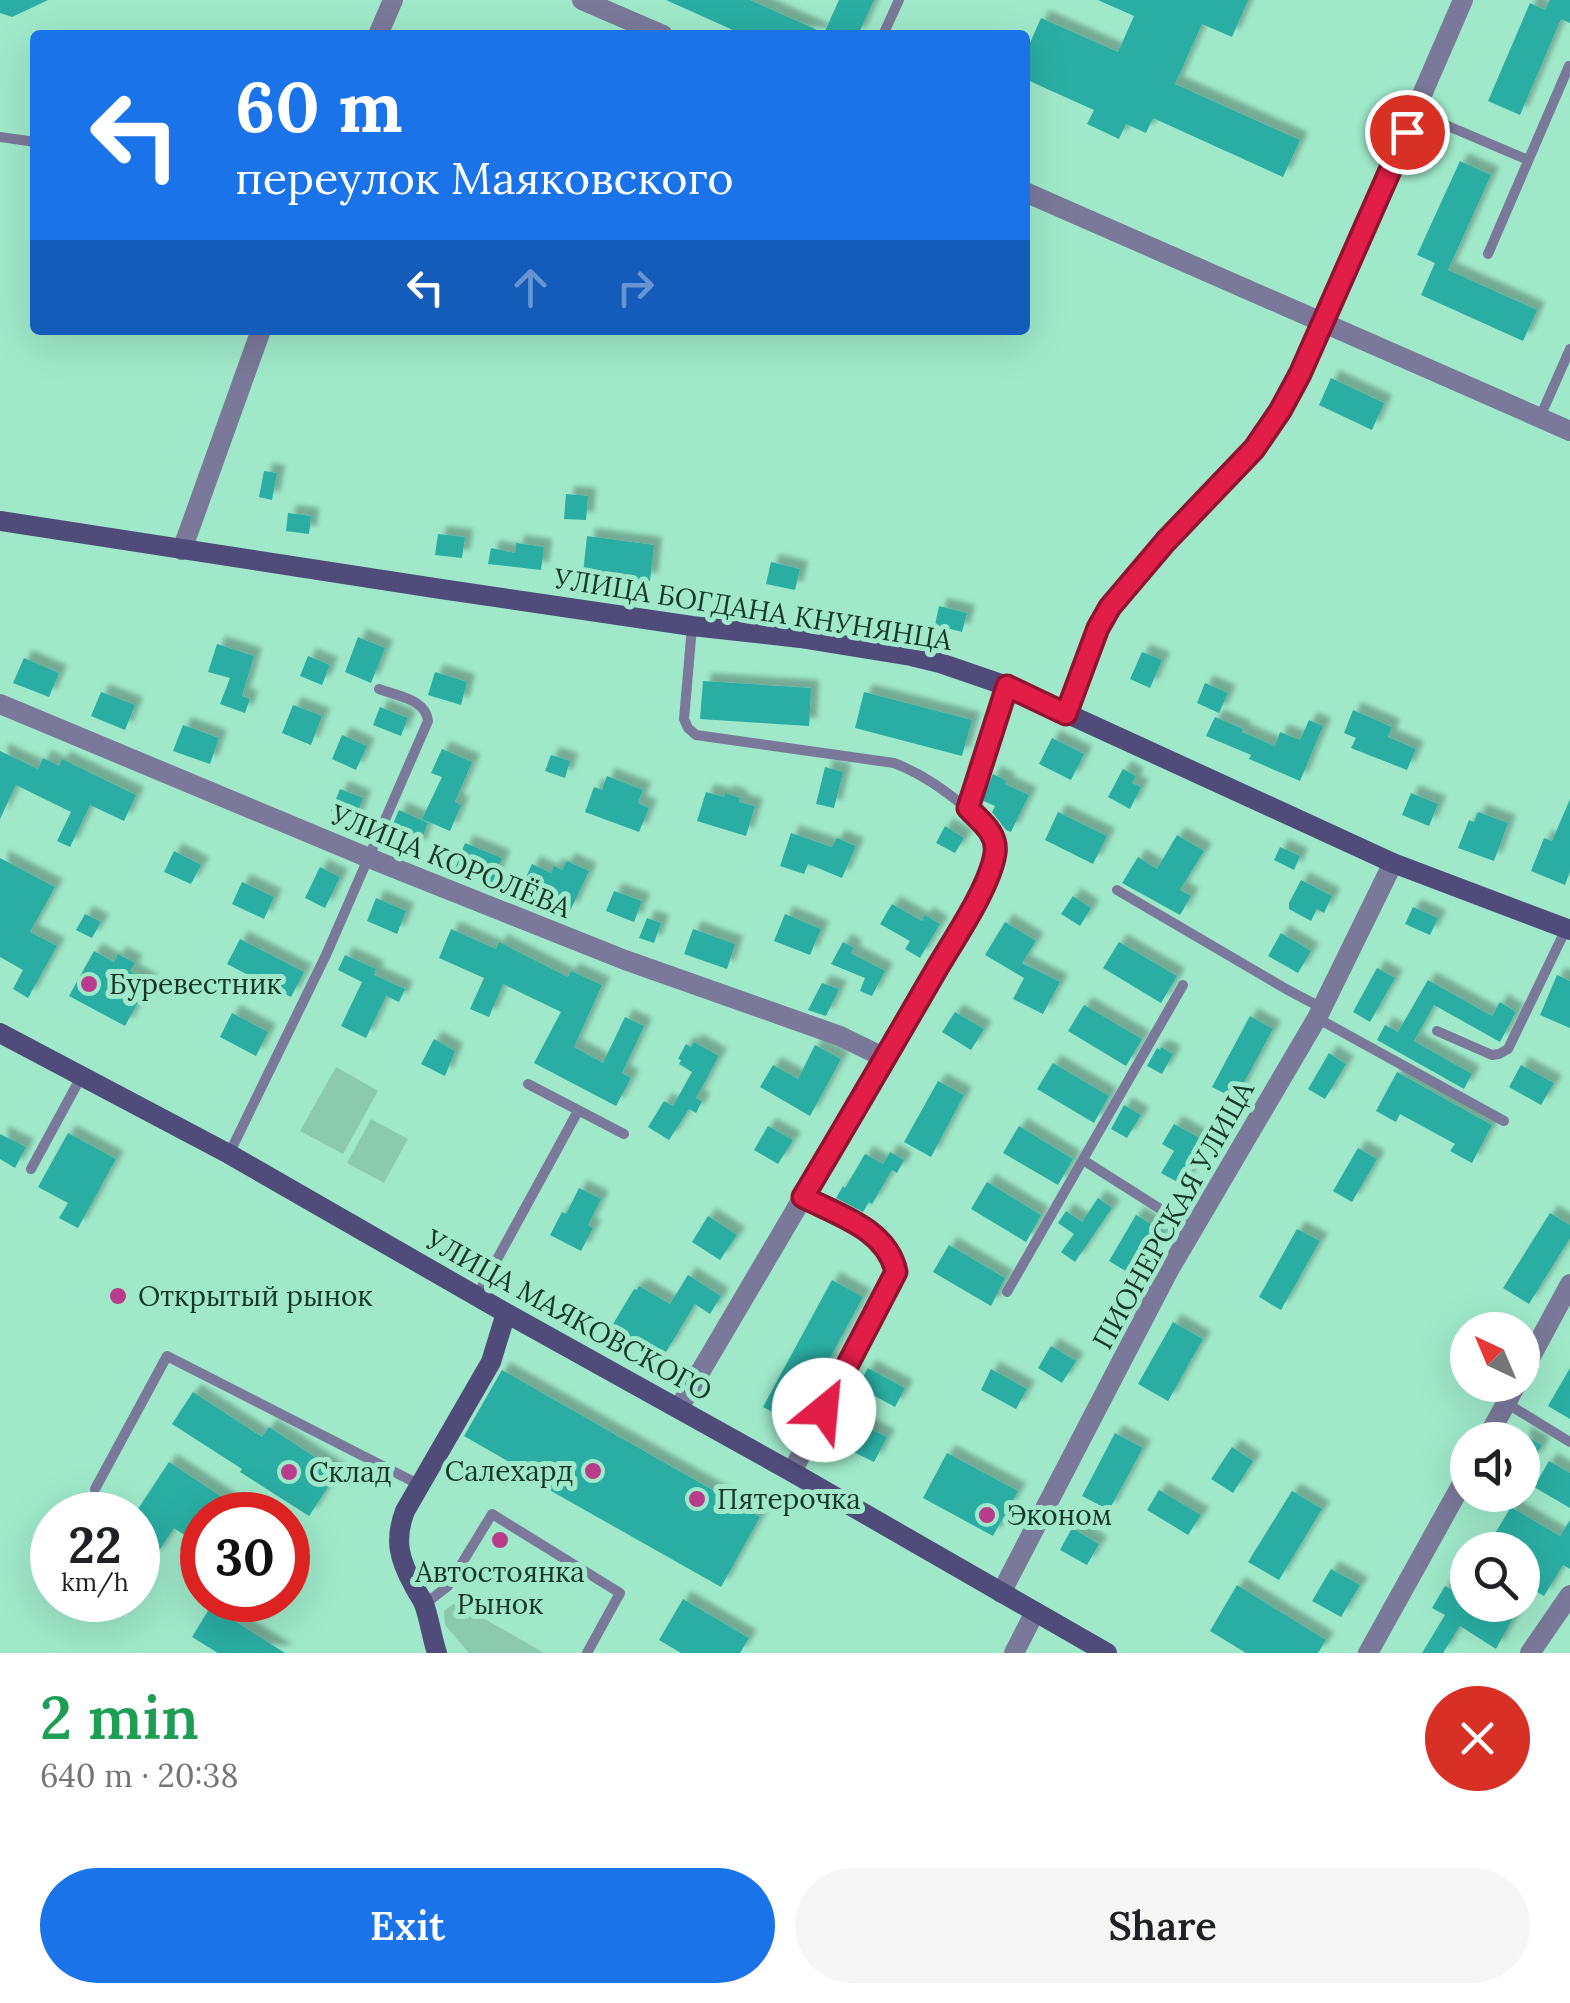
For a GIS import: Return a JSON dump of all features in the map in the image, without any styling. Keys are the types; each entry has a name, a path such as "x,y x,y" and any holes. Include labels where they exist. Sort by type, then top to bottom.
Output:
{"street":[{"path":"380,30 393,0"},
{"path":"582,0 651,30"},
{"path":"1066,714 1098,628 1110,607 1166,541 1254,449 1280,411 1324,321 1463,0"},
{"path":"1030,194 1570,430"},
{"path":"182,550 259,335"},
{"name":"УЛИЦА БОГДАНА КНУНЯНЦА","path":"0,521 911,656 1007,686 1393,863 1568,930"},
{"name":"УЛИЦА КОРОЛЁВА","path":"0,704 369,858 625,960 840,1036 885,1058"},
{"path":"679,1408 986,879 995,852 994,839 968,808"},
{"name":"ПИОНЕРСКАЯ УЛИЦА","path":"1001,1593 1192,1229 1320,1013 1393,863"},
{"name":"УЛИЦА МАЯКОВСКОГО","path":"0,1033 229,1154 1107,1653"},
{"path":"792,1472 896,1272 893,1258 874,1235 803,1197"},
{"path":"1540,1340 1570,1284"},
{"path":"436,1653 425,1604 407,1572 397,1539 405,1511 492,1362 506,1313"},
{"path":"1368,1653 1450,1506"},
{"path":"1530,1653 1570,1595"},
{"path":"1014,1653 1035,1612"}],"lane":[{"path":"885,30 899,0"},
{"path":"1488,254 1568,66"},
{"path":"1415,112 1528,160"},
{"path":"0,137 30,141"},
{"path":"1540,417 1570,348"},
{"path":"692,626 684,718 696,735 894,763 932,781 968,808 1007,686"},
{"path":"229,1154 326,955 428,721 423,705 379,688"},
{"path":"1117,890 1504,1121"},
{"path":"1436,1031 1492,1055 1508,1049 1568,930"},
{"path":"1007,1292 1182,985"},
{"path":"31,1169 81,1077"},
{"path":"528,1084 624,1134"},
{"path":"477,1296 578,1110"},
{"path":"1083,1160 1192,1229"},
{"path":"96,1489 162,1353 420,1485"},
{"path":"1521,1402 1570,1442"},
{"path":"425,1604 448,1586 492,1514 620,1592 587,1653"}],"green space":[{"path":"336,1067 378,1091 343,1154 300,1131"},
{"path":"371,1119 408,1139 384,1183 347,1163"},
{"path":"453,1604 544,1653 469,1653 445,1625 444,1611"}],"building":[{"path":"0,0 48,0 12,17 0,13"},
{"path":"666,0 750,0 817,30 733,30"},
{"path":"839,0 874,0 860,30 825,30"},
{"path":"1098,0 1248,0 1232,37 1202,24 1175,84 1300,140 1283,177 1153,118 1146,133 1126,124 1119,139 1087,124 1094,110 1030,81 1030,43 1041,18 1118,52 1134,16"},
{"path":"1550,0 1570,0 1570,23 1561,19 1520,115 1488,101 1530,3 1545,10"},
{"path":"1460,161 1491,175 1448,270 1537,310 1523,341 1421,295 1435,263 1417,255"},
{"path":"1331,378 1384,403 1372,430 1319,405"},
{"path":"264,471 277,473 272,500 259,497"},
{"path":"566,494 588,496 586,520 564,519"},
{"path":"288,513 311,516 309,534 286,531"},
{"path":"438,534 465,537 462,558 435,555"},
{"path":"587,536 654,545 650,581 583,573"},
{"path":"516,543 544,547 541,570 488,564 491,548 515,553"},
{"path":"771,562 800,569 795,590 766,584"},
{"path":"939,606 967,613 962,632 935,625"},
{"path":"358,637 385,648 371,683 345,672"},
{"path":"217,644 254,656 242,696 250,699 245,713 220,704 230,678 208,672"},
{"path":"1142,652 1162,660 1150,688 1130,679"},
{"path":"308,656 330,665 322,685 300,676"},
{"path":"24,658 59,673 49,697 13,683"},
{"path":"435,672 467,682 461,705 428,695"},
{"path":"703,681 811,688 809,726 700,719"},
{"path":"1205,683 1228,693 1219,713 1197,703"},
{"path":"101,692 135,705 125,730 91,716"},
{"path":"864,692 972,720 962,756 855,728"},
{"path":"293,705 322,716 311,745 282,733"},
{"path":"380,707 408,718 401,736 373,725"},
{"path":"1353,710 1392,727 1388,737 1416,749 1407,770 1351,748 1356,738 1344,733"},
{"path":"1215,717 1275,746 1280,732 1300,740 1309,720 1323,726 1300,781 1206,736"},
{"path":"183,725 219,738 210,764 173,751"},
{"path":"342,735 367,746 356,770 332,759"},
{"path":"1052,738 1084,754 1071,780 1039,764"},
{"path":"442,749 472,762 455,802 461,805 450,831 422,819 442,777 431,773"},
{"path":"0,751 38,769 43,758 59,766 62,759 136,795 124,821 90,805 70,847 57,841 71,812 16,785 0,819"},
{"path":"551,755 570,761 565,778 545,771"},
{"path":"825,767 843,772 834,808 816,804"},
{"path":"1123,769 1136,776 1132,783 1141,787 1130,809 1108,797"},
{"path":"993,774 1029,795 1011,832 992,812 995,806 981,800"},
{"path":"607,776 643,790 638,803 649,808 639,832 585,812 594,787 602,790"},
{"path":"340,789 363,798 355,820 331,811"},
{"path":"706,792 724,797 725,793 755,806 746,836 697,821"},
{"path":"1411,793 1438,804 1429,826 1402,815"},
{"path":"1570,799 1570,871 1565,885 1531,871 1544,838 1552,841"},
{"path":"399,810 428,823 418,848 388,835"},
{"path":"1058,812 1107,836 1093,864 1045,840"},
{"path":"1478,812 1508,823 1494,861 1458,848 1469,820 1474,822"},
{"path":"945,826 964,838 955,853 936,843"},
{"path":"791,833 832,847 837,838 856,846 842,878 808,864 804,874 780,866"},
{"path":"1177,835 1204,851 1180,890 1191,896 1180,915 1122,883 1138,857 1157,869"},
{"path":"465,843 502,858 492,884 455,869"},
{"path":"1280,847 1300,856 1294,870 1274,860"},
{"path":"174,851 201,865 191,884 164,872"},
{"path":"0,858 55,887 30,932 57,946 28,998 13,989 23,970 0,957"},
{"path":"567,861 589,871 570,911 534,894 528,905 516,899 532,864 551,873 554,866 562,870"},
{"path":"320,867 340,877 325,908 305,898"},
{"path":"1301,880 1332,896 1324,913 1317,909 1311,921 1289,909"},
{"path":"242,882 274,897 264,919 232,904"},
{"path":"614,891 642,901 634,922 606,911"},
{"path":"1073,896 1091,908 1080,926 1061,914"},
{"path":"376,898 406,911 397,934 367,921"},
{"path":"892,904 922,921 925,915 940,924 920,958 905,949 910,941 880,924"},
{"path":"1413,907 1438,918 1430,935 1405,924"},
{"path":"85,914 101,922 92,938 76,930"},
{"path":"785,914 821,929 810,955 774,941"},
{"path":"647,918 661,923 654,943 639,938"},
{"path":"1005,922 1036,941 1022,963 1060,982 1043,1014 1013,999 1024,978 985,955"},
{"path":"451,929 496,949 499,942 568,977 571,971 602,985 574,1047 603,1063 625,1017 644,1026 622,1073 631,1078 616,1106 534,1063 561,1012 503,984 489,1017 470,1009 484,978 439,958"},
{"path":"693,929 735,944 727,969 684,954"},
{"path":"1281,933 1311,951 1298,973 1268,956"},
{"path":"240,939 304,972 291,997 227,964"},
{"path":"843,942 854,948 851,953 885,971 872,996 860,991 865,978 831,964"},
{"path":"1119,942 1177,976 1161,1003 1103,968"},
{"path":"94,951 114,962 118,954 135,963 130,971 149,982 125,1026 69,996"},
{"path":"345,955 376,969 374,975 405,989 399,1002 386,996 366,1038 341,1026 362,982 338,970"},
{"path":"1377,968 1395,978 1370,1022 1353,1012"},
{"path":"1557,975 1570,981 1570,1028 1540,1015"},
{"path":"1428,980 1492,1016 1500,1002 1516,1012 1500,1042 1434,1005 1414,1041 1472,1074 1464,1089 1377,1040 1385,1025 1398,1032"},
{"path":"822,983 839,989 826,1016 808,1010"},
{"path":"1084,1005 1142,1039 1126,1066 1068,1031"},
{"path":"955,1012 984,1029 971,1050 942,1032"},
{"path":"232,1013 268,1032 256,1056 220,1037"},
{"path":"1250,1016 1273,1029 1235,1099 1212,1087"},
{"path":"434,1039 455,1051 445,1076 421,1064"},
{"path":"694,1042 719,1056 696,1098 702,1101 696,1113 689,1109 669,1140 648,1127 664,1101 673,1106 692,1072 678,1059 686,1044 691,1047"},
{"path":"815,1045 841,1059 810,1116 760,1087 773,1065 798,1079"},
{"path":"1161,1047 1173,1054 1162,1074 1147,1066"},
{"path":"1329,1053 1346,1064 1325,1099 1308,1089"},
{"path":"1053,1063 1109,1096 1094,1123 1037,1089"},
{"path":"1521,1065 1554,1083 1541,1105 1509,1087"},
{"path":"1397,1072 1492,1125 1472,1163 1450,1151 1455,1144 1400,1114 1396,1122 1376,1111"},
{"path":"938,1081 964,1095 931,1157 904,1142"},
{"path":"1124,1105 1141,1115 1127,1138 1111,1129"},
{"path":"1174,1124 1207,1142 1183,1185 1161,1173 1174,1151 1162,1144"},
{"path":"768,1126 793,1140 778,1164 754,1150"},
{"path":"1019,1126 1073,1159 1058,1185 1003,1153"},
{"path":"68,1133 116,1159 78,1228 59,1218 68,1203 38,1187"},
{"path":"0,1134 26,1147 15,1168 0,1159"},
{"path":"1358,1148 1377,1159 1352,1202 1333,1191"},
{"path":"890,1152 904,1160 897,1173 892,1170 863,1212 836,1198 865,1154 883,1164"},
{"path":"987,1182 1041,1215 1026,1242 971,1209"},
{"path":"579,1188 601,1199 581,1251 550,1235"},
{"path":"1098,1198 1112,1208 1075,1262 1061,1252 1074,1234 1058,1223 1066,1211 1082,1222"},
{"path":"1550,1213 1570,1225 1570,1238 1529,1304 1503,1288"},
{"path":"1136,1215 1164,1232 1137,1278 1109,1261"},
{"path":"708,1216 737,1235 720,1260 692,1242"},
{"path":"1297,1229 1320,1241 1281,1310 1259,1297"},
{"path":"949,1245 1005,1278 991,1306 933,1272"},
{"path":"688,1275 721,1296 710,1314 695,1304 660,1357 614,1330 617,1326 613,1324 634,1289 639,1286 670,1304"},
{"path":"832,1280 863,1297 794,1424 763,1407"},
{"path":"1173,1322 1203,1339 1168,1401 1138,1384"},
{"path":"1051,1346 1076,1361 1062,1383 1038,1368"},
{"path":"868,1368 905,1388 895,1407 858,1387"},
{"path":"1570,1368 1570,1419 1548,1406"},
{"path":"991,1369 1027,1389 1016,1409 981,1390"},
{"path":"502,1370 760,1517 721,1587 514,1470 516,1466 464,1436"},
{"path":"193,1392 262,1437 269,1427 338,1472 310,1514 310,1492 271,1492 172,1424"},
{"path":"838,1413 887,1437 874,1462 825,1438"},
{"path":"1115,1433 1143,1448 1109,1510 1082,1496"},
{"path":"1232,1447 1253,1461 1233,1493 1211,1479"},
{"path":"947,1453 1018,1491 993,1536 923,1498"},
{"path":"1549,1461 1570,1473 1570,1508 1540,1490 1540,1477"},
{"path":"169,1462 214,1492 180,1492 180,1532 174,1528 160,1549 160,1492 149,1492"},
{"path":"1159,1490 1201,1515 1188,1535 1147,1510"},
{"path":"1292,1491 1322,1509 1279,1580 1248,1562"},
{"path":"1508,1512 1519,1512 1560,1536 1570,1520 1570,1569 1563,1565 1544,1596 1540,1594 1540,1532 1496,1532"},
{"path":"1072,1528 1099,1544 1087,1565 1060,1550"},
{"path":"1331,1569 1360,1585 1341,1617 1312,1601"},
{"path":"1237,1585 1326,1640 1318,1653 1246,1653 1210,1631"},
{"path":"1445,1586 1450,1589 1450,1622 1511,1622 1496,1649 1460,1626 1443,1653 1422,1653 1445,1615 1432,1608"},
{"path":"683,1599 749,1638 740,1653 681,1653 659,1640"},
{"path":"201,1622 236,1622 285,1653 218,1653 192,1637"}],"place":[{"name":"Буревестник","path":"89,984"},
{"name":"Открытый рынок","path":"118,1296"},
{"name":"Салехард","path":"593,1471"},
{"name":"Склад","path":"289,1472"},
{"name":"Пятерочка","path":"697,1499"},
{"name":"Эконом","path":"987,1515"},
{"name":"Автостоянка Рынок","path":"500,1540"}],"route":[{"path":"824,1410 896,1272 893,1258 874,1235 803,1197 986,879 995,852 994,839 968,808 1007,686 1066,714 1098,628 1110,607 1166,541 1254,449 1280,411 1407,132"}]}
